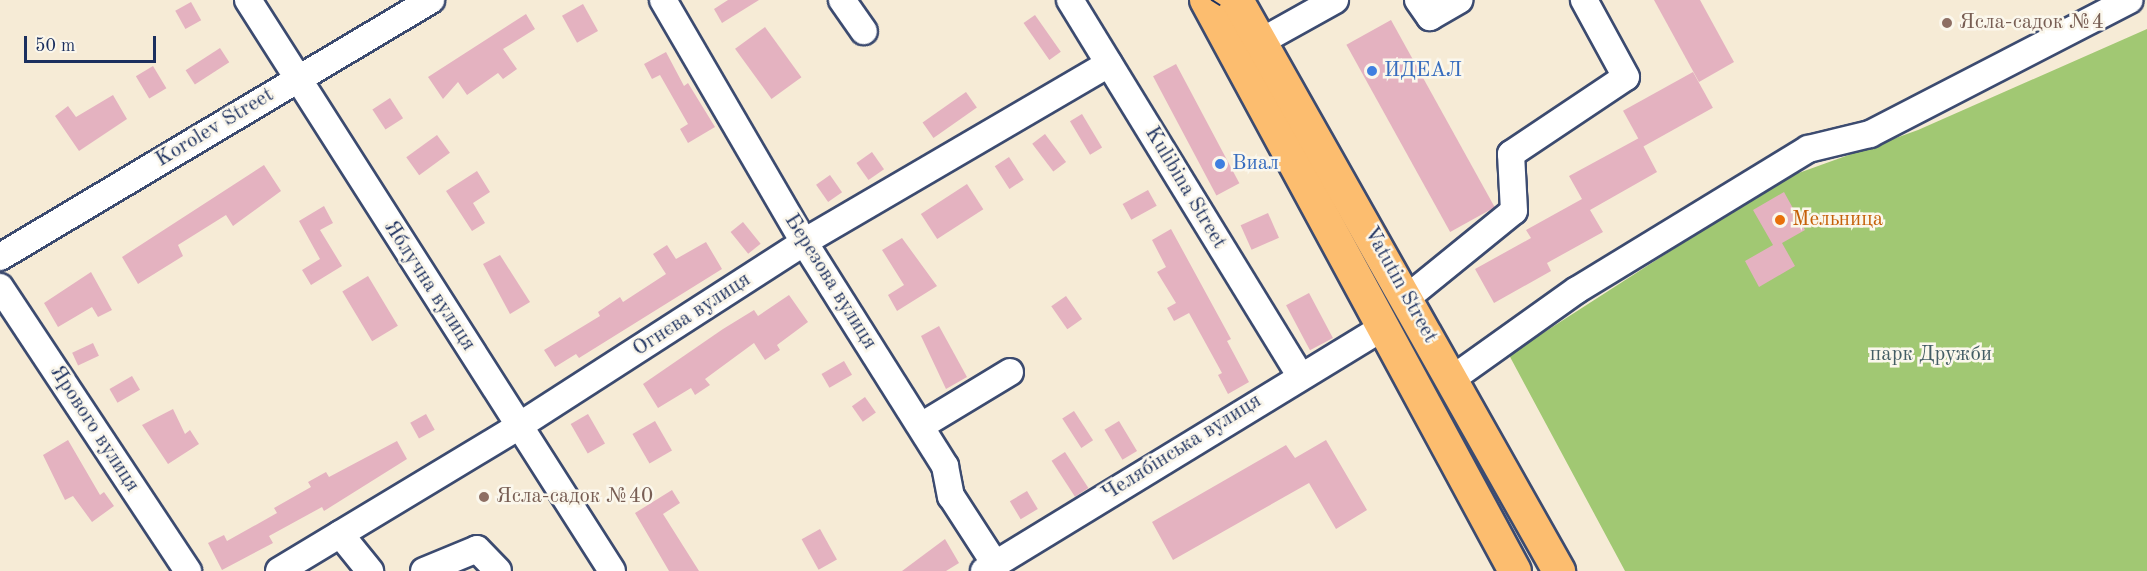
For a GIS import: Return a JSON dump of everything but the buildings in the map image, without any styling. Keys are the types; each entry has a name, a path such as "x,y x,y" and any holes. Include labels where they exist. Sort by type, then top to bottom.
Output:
{"main road":[{"name":"Vatutin Street","path":"1206,0 1515,571"},
{"name":"Vatutin Street","path":"1237,0 1408,297 1559,571"}],"street":[{"name":"Яблучна вулиця","path":"248,0 296,79 612,571"},
{"name":"Korolev Street","path":"0,257 431,0"},
{"name":"Березова вулиця","path":"663,0 804,242 945,466 951,496 989,567"},
{"path":"842,0 864,31"},
{"name":"Kulibina Street","path":"1070,0 1300,375"},
{"path":"1260,42 1335,0"},
{"path":"1418,0 1430,17 1459,0"},
{"path":"1408,297 1514,211 1511,154 1626,77 1584,0"},
{"path":"1452,379 1577,290 1808,149 1870,134 2130,0"},
{"name":"Огнєва вулиця","path":"279,571 519,426 804,242 1109,64"},
{"name":"Ярового вулиця","path":"0,287 188,571"},
{"name":"Челябінська вулиця","path":"989,567 1300,375 1382,328"},
{"path":"921,426 1010,372"},
{"path":"340,534 370,571"},
{"path":"424,571 477,549 498,571"}],"green space":[{"name":"парк Дружби","path":"2147,29 2147,571 1625,571 1509,355 1782,179 1918,130"}],"tram line":[{"path":"1212,0 1220,5"}],"place":[{"name":"Ясла-садок №4","path":"1947,23"},
{"name":"ИДЕАЛ","path":"1372,71"},
{"name":"Виал","path":"1220,164"},
{"name":"Мельница","path":"1780,220"},
{"name":"Ясла-садок №40","path":"484,497"}]}
